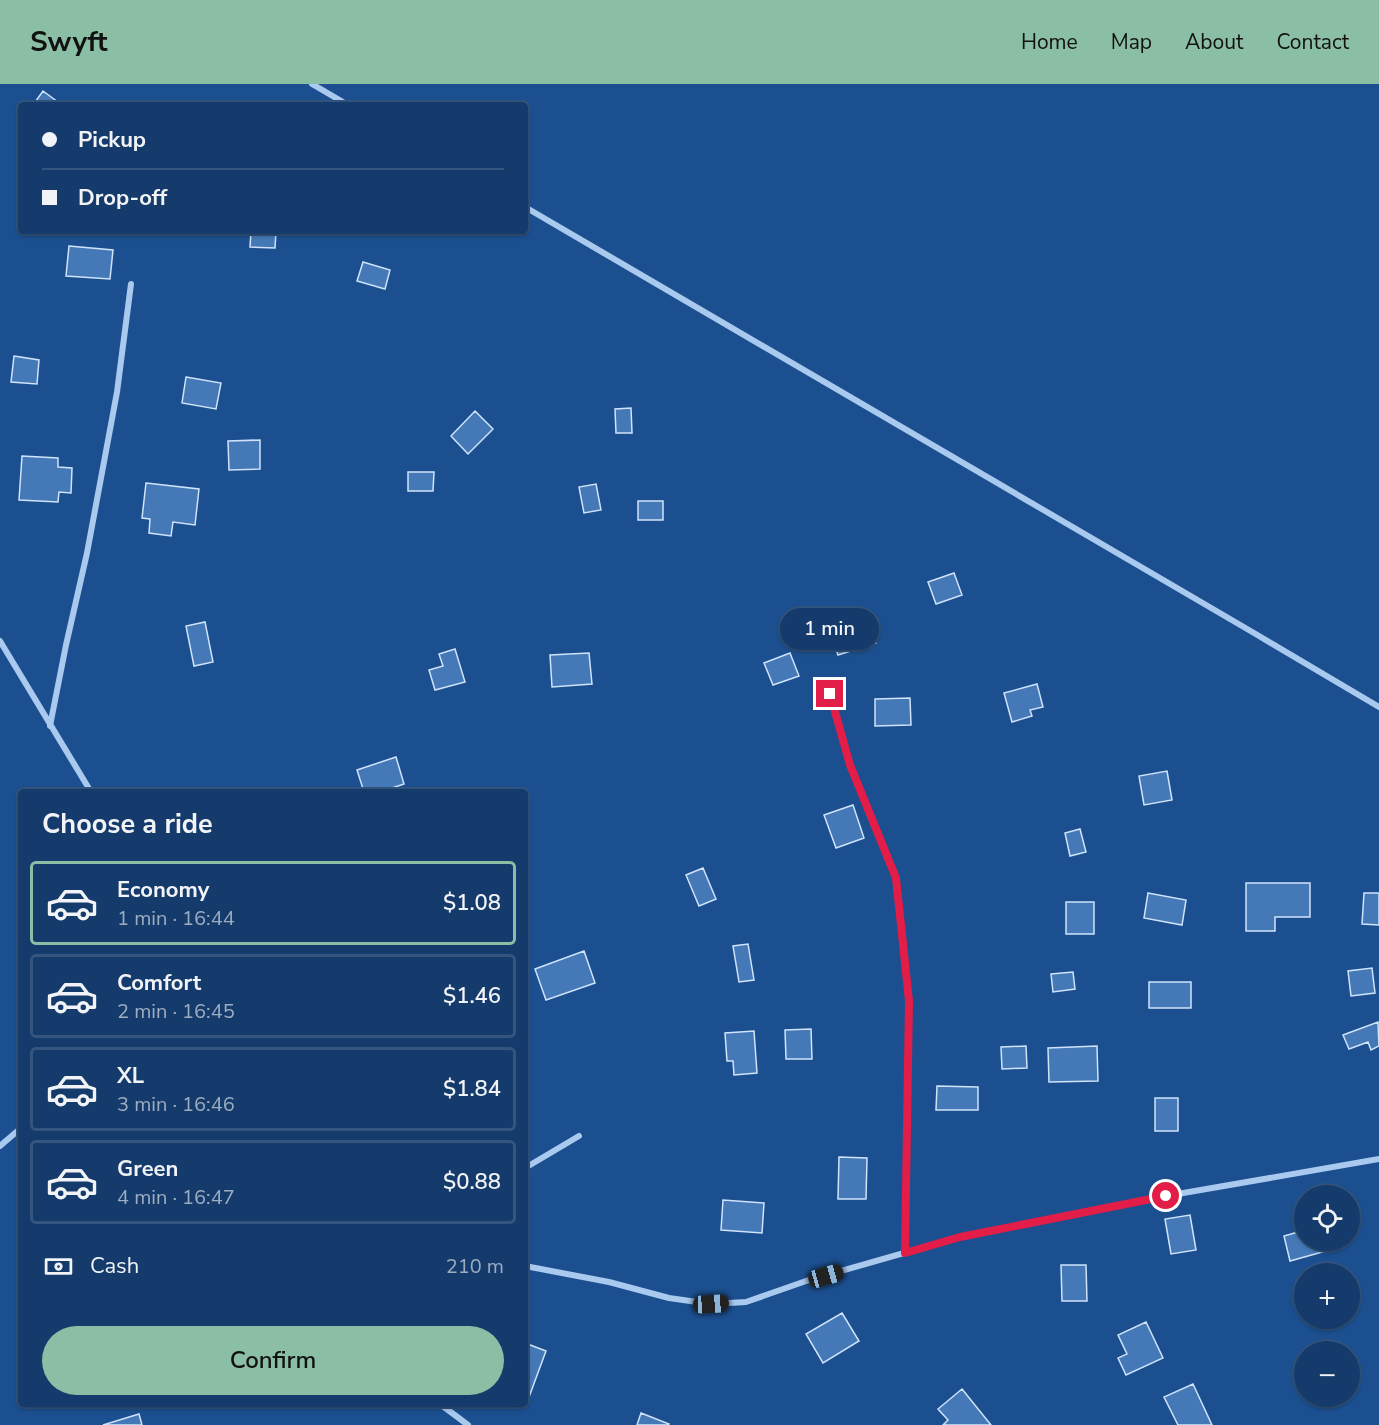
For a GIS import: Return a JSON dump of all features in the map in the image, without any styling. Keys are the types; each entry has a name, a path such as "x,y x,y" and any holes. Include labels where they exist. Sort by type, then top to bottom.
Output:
{"street":[{"path":"312,84 343,102"},
{"path":"528,209 1379,707"},
{"path":"50,726 87,553 117,392 131,284"},
{"path":"0,641 89,789"},
{"path":"830,694 850,765 896,878 909,1001 905,1253"},
{"path":"0,1146 18,1131"},
{"path":"528,1166 579,1136"},
{"path":"528,1267 609,1282 669,1298 711,1304 746,1302 806,1281 960,1237 1154,1198 1379,1159"},
{"path":"444,1407 468,1425"}],"building":[{"path":"43,91 58,102 35,102"},
{"path":"251,234 276,234 275,248 250,247"},
{"path":"69,246 113,250 110,279 66,276"},
{"path":"363,262 390,270 385,289 357,281"},
{"path":"14,356 39,360 37,384 11,382"},
{"path":"186,377 221,383 216,409 182,403"},
{"path":"631,408 632,433 616,433 615,409"},
{"path":"475,411 493,429 468,454 451,436"},
{"path":"260,440 260,469 229,470 228,441"},
{"path":"22,456 58,458 58,467 72,468 71,493 59,492 58,502 19,500"},
{"path":"408,472 434,472 433,491 408,491"},
{"path":"146,483 199,489 195,525 173,522 171,536 149,533 150,519 142,518"},
{"path":"596,484 601,510 584,513 579,487"},
{"path":"638,501 663,501 663,520 638,520"},
{"path":"954,573 962,595 936,604 928,582"},
{"path":"866,615 876,643 838,655 828,627"},
{"path":"205,622 213,662 194,666 186,626"},
{"path":"455,649 465,682 435,690 429,670 443,666 439,654"},
{"path":"589,653 592,684 552,687 550,655"},
{"path":"790,653 799,676 773,685 764,663"},
{"path":"1037,684 1043,707 1030,710 1032,716 1012,722 1004,693"},
{"path":"910,698 911,725 875,726 875,699"},
{"path":"396,757 404,784 389,789 363,789 357,770"},
{"path":"1167,771 1172,800 1144,805 1139,776"},
{"path":"853,805 864,838 836,848 824,815"},
{"path":"1080,829 1086,852 1070,856 1065,833"},
{"path":"703,868 716,899 699,906 686,875"},
{"path":"1246,883 1310,883 1310,917 1275,917 1275,931 1246,931"},
{"path":"1148,893 1186,900 1182,925 1144,918"},
{"path":"1364,893 1379,893 1379,925 1362,924"},
{"path":"1066,902 1094,902 1094,934 1066,934"},
{"path":"748,944 754,980 739,982 733,946"},
{"path":"584,951 595,983 546,1000 535,969"},
{"path":"1372,968 1375,993 1351,996 1348,971"},
{"path":"1073,972 1075,989 1053,992 1051,974"},
{"path":"1149,982 1191,982 1191,1008 1149,1008"},
{"path":"1378,1022 1379,1046 1371,1050 1368,1042 1349,1049 1343,1035"},
{"path":"811,1029 812,1059 786,1059 785,1030"},
{"path":"754,1031 757,1073 734,1075 733,1061 727,1061 725,1033"},
{"path":"1026,1046 1027,1068 1002,1069 1001,1047"},
{"path":"1097,1046 1098,1081 1049,1082 1048,1048"},
{"path":"937,1086 978,1087 978,1110 936,1110"},
{"path":"1155,1098 1178,1098 1178,1131 1155,1131"},
{"path":"839,1157 867,1158 866,1199 838,1199"},
{"path":"723,1200 764,1203 762,1233 721,1230"},
{"path":"1190,1215 1196,1250 1171,1254 1165,1219"},
{"path":"1294,1233 1294,1251 1326,1251 1290,1261 1284,1236"},
{"path":"1061,1265 1086,1265 1087,1301 1062,1301"},
{"path":"842,1313 859,1341 823,1363 806,1334"},
{"path":"1146,1322 1163,1358 1126,1375 1118,1358 1127,1354 1118,1335"},
{"path":"528,1344 546,1351 528,1397"},
{"path":"1193,1384 1212,1425 1178,1425 1164,1397"},
{"path":"962,1389 991,1425 943,1425 948,1420 938,1409"},
{"path":"641,1413 669,1424 637,1425"},
{"path":"139,1414 142,1425 103,1425"}],"route":[{"path":"830,694 850,765 896,878 909,1001 905,1253 960,1237 1166,1196"}]}
